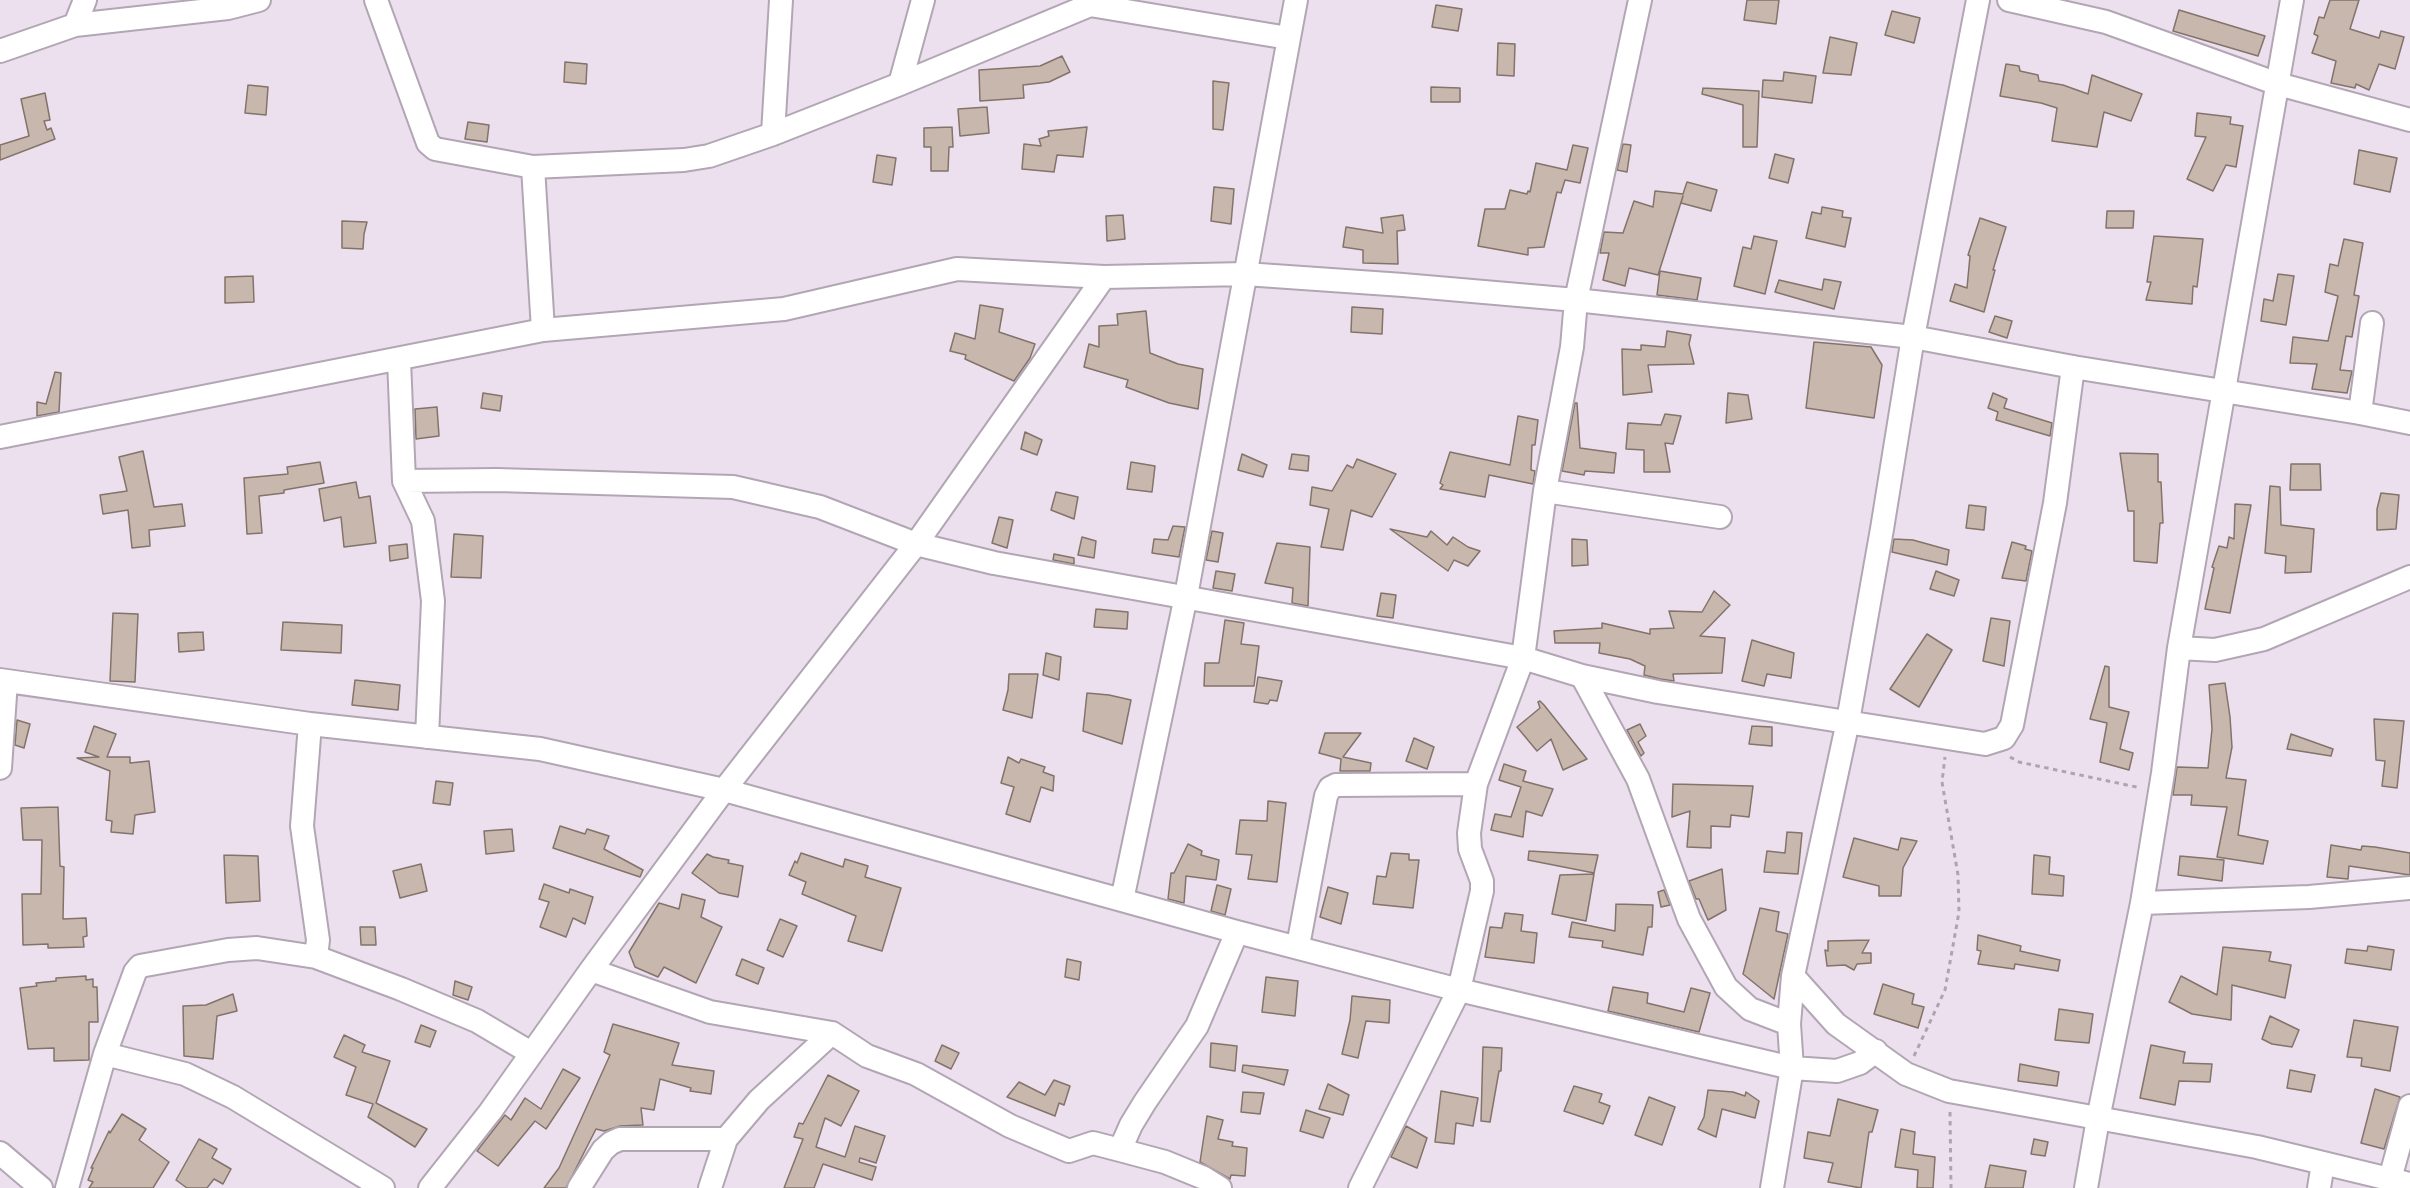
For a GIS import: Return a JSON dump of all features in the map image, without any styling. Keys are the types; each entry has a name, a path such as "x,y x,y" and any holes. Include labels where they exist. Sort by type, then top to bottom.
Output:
{"street":[{"path":"75,26 85,0"},
{"path":"0,51 75,26 228,8 259,0"},
{"path":"376,0 428,143 435,149 532,167 697,159 773,134 900,84 1085,2 1288,38"},
{"path":"773,134 781,0"},
{"path":"900,84 923,0"},
{"path":"1122,900 1186,596 1296,0"},
{"path":"1360,1188 1459,990 1482,891 1482,881 1470,849 1469,833 1476,784 1523,658 1545,491 1572,347 1576,300 1640,0"},
{"path":"1772,1188 1792,1068 1790,1024 1793,976 1848,721 1913,337 1978,0"},
{"path":"2009,0 2106,22 2278,84 2410,120"},
{"path":"2086,1188 2142,903 2160,792 2179,648 2292,0"},
{"path":"532,167 543,330"},
{"path":"0,437 543,330 784,309 957,269 1104,277 1245,274 1576,300 1913,337 2073,367 2224,390 2410,423"},
{"path":"430,1188 490,1112 591,969 724,790 916,544 1104,277"},
{"path":"2360,413 2372,323"},
{"path":"399,360 404,481 423,521 433,601 427,737"},
{"path":"404,481 497,480 733,487 820,507 916,544 994,563 1523,658 1582,676 1658,692 1985,744 2004,738 2012,725 2055,503 2073,367"},
{"path":"1545,491 1720,517"},
{"path":"2179,648 2215,650 2264,639 2410,577"},
{"path":"1582,676 1638,779 1689,919 1726,987 1750,1009 1790,1024"},
{"path":"0,768 3,680 310,724 540,749 724,790 1237,932 1298,946 1459,990 1792,1068 1837,1071 1860,1063 1876,1051"},
{"path":"310,724 302,826 318,940 316,957"},
{"path":"1298,946 1326,796 1330,788 1336,785 1476,784"},
{"path":"2142,903 2308,897 2410,888"},
{"path":"1120,1150 1140,1109 1197,1026 1237,932"},
{"path":"67,1188 105,1054 135,972 146,963 228,950 257,948 316,957 401,988 477,1021 531,1053"},
{"path":"591,969 710,1012 832,1033 867,1056 916,1074 1010,1126 1069,1150 1093,1143 1165,1162 1204,1178 1220,1188"},
{"path":"1793,976 1836,1024 1906,1074 1949,1091 2257,1147 2400,1182 2410,1106"},
{"path":"710,1188 726,1139 759,1100 832,1033"},
{"path":"105,1054 185,1074 233,1097 382,1188"},
{"path":"579,1188 603,1150 620,1139 726,1139"},
{"path":"0,1153 41,1188"},
{"path":"2319,1188 2323,1163"}],"path":[{"path":"1906,1074 1945,990 1959,912 1958,875 1942,782 1947,738"},
{"path":"1985,744 2019,762 2160,792"},
{"path":"1949,1091 1952,1188"}],"building":[{"path":"1747,0 1779,0 1776,24 1744,20"},
{"path":"2330,0 2359,0 2350,29 2379,38 2381,31 2404,37 2395,69 2379,64 2369,90 2356,84 2355,88 2331,83 2336,61 2312,53 2318,36 2314,34 2319,17 2324,18"},
{"path":"1436,5 1462,9 1458,31 1432,27"},
{"path":"2179,10 2265,36 2258,56 2173,31"},
{"path":"1892,11 1920,18 1914,43 1885,35"},
{"path":"1830,37 1857,43 1851,75 1823,73"},
{"path":"1498,43 1515,44 1514,76 1497,75"},
{"path":"1062,56 1070,72 1049,82 1023,85 1024,98 980,101 979,70 1040,66"},
{"path":"565,62 587,64 586,84 564,82"},
{"path":"2006,64 2019,66 2020,71 2038,75 2039,81 2063,85 2088,94 2092,75 2142,94 2131,121 2104,112 2097,147 2052,141 2057,108 2000,96"},
{"path":"1784,72 1816,76 1812,103 1762,97 1763,80 1783,81"},
{"path":"1213,81 1229,83 1223,130 1213,129"},
{"path":"248,85 268,87 266,115 245,113"},
{"path":"1431,87 1460,88 1460,102 1431,102"},
{"path":"1703,88 1759,91 1757,147 1743,147 1743,105 1702,94"},
{"path":"45,93 50,120 44,121 47,130 51,128 55,139 0,160 0,145 29,136 21,99"},
{"path":"987,107 989,133 960,136 958,109"},
{"path":"2197,113 2231,117 2230,124 2243,126 2236,167 2226,165 2213,191 2187,179 2206,137 2195,136"},
{"path":"468,122 489,125 487,142 465,139"},
{"path":"952,127 953,147 949,147 948,171 931,171 931,147 924,147 924,128"},
{"path":"1087,127 1083,157 1057,155 1054,172 1022,169 1024,144 1041,146 1039,139 1049,136 1048,131"},
{"path":"1623,144 1631,145 1627,172 1617,170"},
{"path":"1573,145 1588,148 1580,183 1565,180 1561,193 1557,192 1544,247 1528,248 1528,255 1478,246 1485,209 1505,209 1510,190 1527,194 1528,191 1530,192 1536,163 1567,170"},
{"path":"2359,150 2397,158 2390,192 2354,184"},
{"path":"1775,154 1794,159 1788,183 1769,178"},
{"path":"877,155 896,158 892,185 873,182"},
{"path":"1687,182 1717,190 1711,211 1681,203 1683,196 1658,275 1629,268 1625,286 1603,280 1609,253 1600,253 1604,232 1623,233 1634,201 1653,207 1655,191 1683,194"},
{"path":"1214,187 1234,189 1231,224 1211,221"},
{"path":"1822,207 1843,211 1842,217 1851,218 1845,247 1806,238 1812,212 1821,214"},
{"path":"2107,211 2134,211 2133,228 2106,228"},
{"path":"1123,215 1125,239 1107,241 1106,216"},
{"path":"1403,215 1405,230 1397,231 1398,264 1363,263 1363,250 1343,247 1346,227 1383,233 1381,218"},
{"path":"1980,218 2006,227 1993,270 1995,270 1984,312 1950,301 1955,284 1967,288 1970,256 1968,255"},
{"path":"342,221 367,222 363,249 342,248"},
{"path":"1754,236 1777,241 1765,294 1734,286 1743,247 1751,249"},
{"path":"2154,236 2203,239 2197,287 2193,286 2192,304 2146,300 2151,282 2147,282"},
{"path":"2344,239 2363,243 2354,295 2359,296 2352,337 2346,336 2340,370 2352,371 2347,393 2312,389 2317,364 2290,363 2293,337 2328,341 2338,296 2325,292 2330,264 2338,266"},
{"path":"1660,271 1701,278 1697,300 1657,295"},
{"path":"2278,274 2294,276 2286,325 2261,321 2264,299 2273,301"},
{"path":"253,276 254,302 225,303 225,277"},
{"path":"1824,279 1841,282 1834,309 1775,292 1779,280 1822,290"},
{"path":"980,305 1003,309 999,332 1035,344 1030,358 1014,381 965,359 966,355 950,351 955,333 975,339"},
{"path":"1352,307 1383,309 1382,334 1351,332"},
{"path":"1146,311 1150,353 1178,364 1203,369 1198,409 1169,403 1126,387 1128,380 1084,367 1089,344 1099,347 1099,326 1118,325 1117,314"},
{"path":"1995,316 2012,321 2007,338 1989,332"},
{"path":"1667,331 1691,335 1689,344 1694,364 1648,365 1652,392 1623,395 1622,349 1641,350 1641,345 1665,347"},
{"path":"1814,342 1871,347 1882,365 1874,418 1806,408"},
{"path":"55,372 61,373 59,412 37,416 37,402 46,404"},
{"path":"483,393 502,396 500,411 481,408"},
{"path":"1728,393 1748,395 1752,419 1726,423"},
{"path":"1993,393 2007,399 2004,408 2052,423 2050,436 1996,420 1998,412 1988,408"},
{"path":"1575,403 1577,403 1580,448 1616,453 1614,473 1585,471 1584,475 1562,471"},
{"path":"437,407 439,436 416,439 415,409"},
{"path":"1665,414 1681,416 1673,444 1665,443 1670,472 1644,472 1644,450 1626,449 1628,423 1661,425"},
{"path":"1518,416 1538,420 1535,445 1532,445 1531,470 1535,471 1533,484 1489,475 1485,497 1440,489 1443,485 1440,483 1450,452 1510,465"},
{"path":"1025,432 1042,440 1037,455 1021,449"},
{"path":"143,451 154,507 182,504 185,526 149,530 150,546 132,548 128,510 103,514 100,495 127,491 119,457"},
{"path":"2120,453 2158,454 2158,482 2161,482 2163,523 2160,523 2157,563 2134,561 2134,511 2128,511"},
{"path":"1242,454 1267,465 1263,477 1238,470"},
{"path":"1292,454 1309,456 1308,471 1289,469"},
{"path":"1357,459 1396,474 1372,517 1351,510 1343,550 1321,547 1329,509 1310,505 1312,487 1332,491 1347,465 1353,468"},
{"path":"320,462 324,483 284,490 284,493 259,496 262,533 247,534 244,478 288,474 287,467"},
{"path":"1131,462 1155,466 1152,492 1127,489"},
{"path":"2291,464 2320,464 2321,490 2290,490"},
{"path":"356,482 359,498 370,496 376,543 344,547 341,517 324,521 319,489"},
{"path":"2270,486 2280,487 2281,525 2314,529 2311,572 2285,573 2286,556 2265,553"},
{"path":"1056,492 1078,497 1074,519 1051,510"},
{"path":"2381,493 2399,495 2396,529 2377,530 2377,509"},
{"path":"2235,504 2251,505 2230,613 2205,609 2214,568 2212,567 2219,546 2227,548 2229,537 2234,539"},
{"path":"1969,505 1986,507 1984,530 1966,528"},
{"path":"999,517 1013,520 1007,548 992,543"},
{"path":"1173,526 1185,527 1179,557 1152,553 1154,539 1168,540"},
{"path":"1390,529 1427,537 1431,531 1447,545 1453,537 1468,547 1480,551 1468,566 1454,560 1448,571"},
{"path":"1212,531 1223,533 1218,562 1206,560"},
{"path":"454,534 483,536 481,578 451,577"},
{"path":"1082,537 1096,541 1094,558 1078,555"},
{"path":"1572,539 1587,540 1588,565 1572,566"},
{"path":"1894,539 1913,540 1949,550 1947,565 1892,552"},
{"path":"2012,542 2026,546 2025,549 2032,551 2026,581 2002,578"},
{"path":"1277,543 1310,547 1308,606 1292,603 1293,588 1265,583"},
{"path":"407,544 408,558 390,561 389,546"},
{"path":"1054,554 1074,558 1074,564 1053,560"},
{"path":"1216,571 1235,574 1232,591 1213,588"},
{"path":"1936,571 1959,580 1954,596 1930,589"},
{"path":"1714,591 1730,605 1700,636 1725,638 1722,673 1673,674 1674,681 1660,679 1644,675 1645,666 1630,659 1599,653 1600,643 1555,643 1554,631 1602,628 1602,623 1650,634 1650,629 1674,628 1669,611 1702,612"},
{"path":"1381,593 1396,595 1393,618 1377,616"},
{"path":"1096,609 1128,612 1127,629 1094,627"},
{"path":"113,613 138,614 135,682 110,681"},
{"path":"1991,618 2010,621 2004,666 1983,661"},
{"path":"1225,620 1244,623 1241,644 1259,646 1254,686 1204,686 1205,663 1219,663"},
{"path":"283,622 342,625 341,653 281,650"},
{"path":"203,632 204,650 179,652 178,633"},
{"path":"1927,634 1952,650 1919,707 1890,689"},
{"path":"1752,640 1794,653 1791,678 1767,674 1764,686 1742,681"},
{"path":"1046,653 1061,657 1059,680 1043,675"},
{"path":"2105,666 2109,667 2109,707 2129,712 2120,749 2133,753 2129,770 2100,762 2107,723 2090,719"},
{"path":"1009,674 1038,674 1032,718 1003,710"},
{"path":"1258,677 1282,681 1277,701 1270,700 1268,704 1254,702"},
{"path":"355,680 400,685 398,710 352,705"},
{"path":"2225,683 2232,747 2226,778 2246,780 2238,835 2268,841 2263,864 2217,857 2227,807 2191,805 2192,795 2173,795 2177,767 2208,768 2212,729 2209,685"},
{"path":"1087,693 1131,700 1122,744 1083,731"},
{"path":"1540,701 1587,759 1563,770 1551,739 1537,751 1517,727 1540,708 1538,702"},
{"path":"2374,719 2404,721 2397,788 2382,786 2385,761 2376,760"},
{"path":"17,720 30,724 24,748 15,745"},
{"path":"1640,724 1646,736 1638,742 1644,753 1641,756 1627,730"},
{"path":"94,726 116,734 107,757 130,757 130,763 149,761 155,812 135,815 133,834 111,832 112,821 106,820 110,771 77,758 99,757 85,752"},
{"path":"1752,726 1772,727 1772,746 1749,744"},
{"path":"1325,733 1361,733 1343,757 1371,763 1370,771 1340,771 1341,759 1319,753"},
{"path":"2291,734 2333,749 2331,756 2287,749"},
{"path":"1414,738 1434,747 1427,769 1406,761"},
{"path":"1008,757 1019,763 1021,759 1045,767 1043,772 1054,776 1053,791 1041,787 1030,822 1006,814 1014,787 1001,783"},
{"path":"1504,764 1526,771 1523,781 1553,789 1542,816 1526,811 1523,837 1491,830 1495,814 1511,817 1521,787 1499,780"},
{"path":"436,781 453,783 450,805 433,803"},
{"path":"1673,784 1753,786 1749,817 1731,815 1730,827 1711,826 1711,848 1687,847 1690,811 1672,817"},
{"path":"1268,801 1286,803 1277,882 1248,879 1252,855 1236,854 1240,820 1267,821"},
{"path":"58,807 60,866 64,867 63,919 86,918 87,936 83,937 84,947 48,948 48,944 23,945 22,894 41,894 42,840 23,840 21,808"},
{"path":"560,826 585,834 587,829 609,836 604,849 643,870 640,877 553,848"},
{"path":"512,829 514,851 486,854 484,831"},
{"path":"1787,832 1802,833 1798,874 1764,872 1767,851 1785,853"},
{"path":"1854,838 1898,850 1901,838 1917,841 1903,868 1901,896 1879,896 1879,886 1843,877"},
{"path":"1188,844 1202,851 1201,855 1219,860 1216,880 1186,876 1184,903 1168,899 1171,873 1174,873"},
{"path":"2331,845 2361,850 2362,846 2375,847 2410,853 2410,875 2349,866 2348,879 2327,877"},
{"path":"1529,851 1598,855 1594,873 1528,860"},
{"path":"801,853 843,867 845,859 868,866 865,877 901,888 882,951 848,941 856,916 802,894 806,882 789,875"},
{"path":"1391,853 1409,854 1409,860 1419,860 1413,908 1373,904 1377,876 1386,877"},
{"path":"707,854 729,860 728,863 743,866 738,897 719,893 692,873"},
{"path":"224,855 258,856 260,901 226,903"},
{"path":"2034,855 2050,857 2049,874 2064,876 2063,896 2032,894"},
{"path":"2180,856 2224,860 2222,881 2178,875"},
{"path":"421,864 427,891 400,898 393,871"},
{"path":"1722,869 1726,910 1708,920 1689,881"},
{"path":"1594,874 1586,921 1552,914 1560,875"},
{"path":"544,884 569,893 570,889 593,897 585,924 573,918 566,937 540,927 549,902 539,899"},
{"path":"1217,885 1231,889 1225,915 1211,911"},
{"path":"1328,887 1348,893 1341,924 1320,917"},
{"path":"1664,890 1670,905 1661,907 1658,892"},
{"path":"682,894 705,900 701,917 722,927 696,983 664,967 658,977 635,967 629,952 659,903 679,909"},
{"path":"1616,904 1653,905 1652,927 1648,927 1643,955 1602,947 1603,941 1569,937 1572,922 1615,931"},
{"path":"1760,908 1779,912 1776,931 1788,934 1774,999 1743,974"},
{"path":"1505,913 1523,915 1521,931 1537,933 1534,963 1485,957 1490,927 1502,928"},
{"path":"780,919 797,926 783,957 767,950"},
{"path":"360,927 375,927 376,945 361,945"},
{"path":"1978,935 2021,946 2020,951 2060,960 2058,971 2015,964 2014,969 1978,964 1981,951 1977,950"},
{"path":"1869,940 1862,953 1871,953 1871,963 1857,964 1854,970 1845,965 1827,966 1825,950 1828,951 1828,941"},
{"path":"2368,946 2394,950 2391,970 2345,963 2347,949 2367,951"},
{"path":"2223,947 2271,952 2269,961 2291,965 2285,998 2232,985 2231,1020 2192,1014 2169,1002 2181,976 2217,995"},
{"path":"742,959 764,968 758,984 736,975"},
{"path":"1067,959 1081,962 1079,980 1065,977"},
{"path":"86,976 86,980 93,979 93,987 97,987 98,1022 89,1022 89,1060 54,1061 54,1048 28,1049 20,988 37,986 36,983 56,981 56,978"},
{"path":"1266,977 1298,981 1295,1016 1262,1012"},
{"path":"455,981 472,987 468,1000 453,995"},
{"path":"1883,984 1914,994 1912,1004 1924,1007 1918,1028 1874,1014"},
{"path":"1613,987 1648,993 1647,1003 1684,1012 1691,988 1710,993 1699,1032 1608,1011"},
{"path":"233,994 237,1011 217,1016 213,1059 184,1056 183,1006 206,1005"},
{"path":"1352,996 1390,1000 1389,1023 1366,1021 1358,1058 1342,1054 1350,1020"},
{"path":"2059,1009 2093,1014 2089,1043 2055,1040"},
{"path":"2270,1016 2299,1030 2292,1047 2272,1044 2262,1039"},
{"path":"2354,1020 2398,1027 2390,1071 2361,1066 2362,1058 2347,1057"},
{"path":"613,1024 679,1043 672,1065 714,1071 711,1094 690,1091 691,1088 660,1079 654,1110 641,1108 643,1125 620,1126 604,1131 596,1129 566,1188 544,1188 559,1168 610,1055 604,1052"},
{"path":"421,1025 436,1031 430,1047 415,1042"},
{"path":"344,1035 365,1045 362,1052 390,1061 376,1103 427,1129 415,1147 368,1117 373,1104 346,1095 356,1067 334,1057"},
{"path":"1211,1043 1237,1046 1235,1071 1210,1067"},
{"path":"942,1045 959,1053 951,1069 935,1061"},
{"path":"2151,1045 2185,1052 2183,1063 2212,1064 2210,1082 2179,1081 2175,1105 2140,1098"},
{"path":"1483,1047 1502,1048 1501,1071 1499,1071 1490,1122 1481,1121"},
{"path":"2020,1064 2059,1072 2057,1086 2018,1081"},
{"path":"1243,1065 1288,1070 1284,1085 1242,1072"},
{"path":"563,1069 580,1078 546,1129 535,1121 498,1166 477,1151 505,1115 511,1120 525,1098 541,1109"},
{"path":"2290,1070 2315,1075 2311,1092 2287,1088"},
{"path":"828,1075 859,1091 841,1126 825,1118 816,1147 845,1157 855,1126 885,1136 876,1163 860,1158 859,1162 876,1167 872,1180 823,1164 814,1188 784,1188 803,1139 794,1137 799,1123 803,1124"},
{"path":"1054,1080 1070,1086 1064,1105 1059,1103 1055,1116 1007,1097 1019,1082 1045,1095"},
{"path":"1328,1084 1349,1095 1343,1115 1319,1109"},
{"path":"1574,1086 1602,1094 1599,1102 1610,1106 1603,1124 1564,1111"},
{"path":"2375,1089 2400,1097 2384,1149 2361,1143"},
{"path":"1708,1090 1733,1092 1745,1096 1746,1092 1759,1101 1755,1118 1722,1109 1716,1137 1698,1129 1704,1117"},
{"path":"1441,1091 1478,1098 1473,1126 1456,1123 1454,1144 1435,1142"},
{"path":"1243,1092 1264,1093 1260,1114 1241,1112"},
{"path":"1649,1097 1675,1107 1662,1145 1635,1135"},
{"path":"1838,1099 1878,1110 1872,1132 1869,1132 1861,1188 1828,1182 1833,1163 1804,1158 1808,1132 1830,1136"},
{"path":"1306,1110 1330,1118 1323,1138 1300,1131"},
{"path":"122,1114 146,1129 139,1140 169,1162 153,1188 89,1188 93,1182 88,1180 93,1168 91,1168 109,1131 110,1133"},
{"path":"1207,1116 1223,1120 1218,1139 1233,1142 1232,1146 1247,1148 1245,1176 1231,1175 1230,1179 1200,1162"},
{"path":"1406,1126 1427,1138 1417,1168 1391,1157"},
{"path":"1901,1129 1915,1132 1913,1154 1935,1157 1933,1188 1917,1188 1918,1170 1895,1167"},
{"path":"199,1139 217,1149 212,1158 231,1169 223,1184 214,1179 207,1188 187,1188 176,1180"},
{"path":"2034,1139 2048,1142 2045,1156 2031,1154"},
{"path":"1990,1165 2026,1171 2023,1188 1985,1188"}]}
